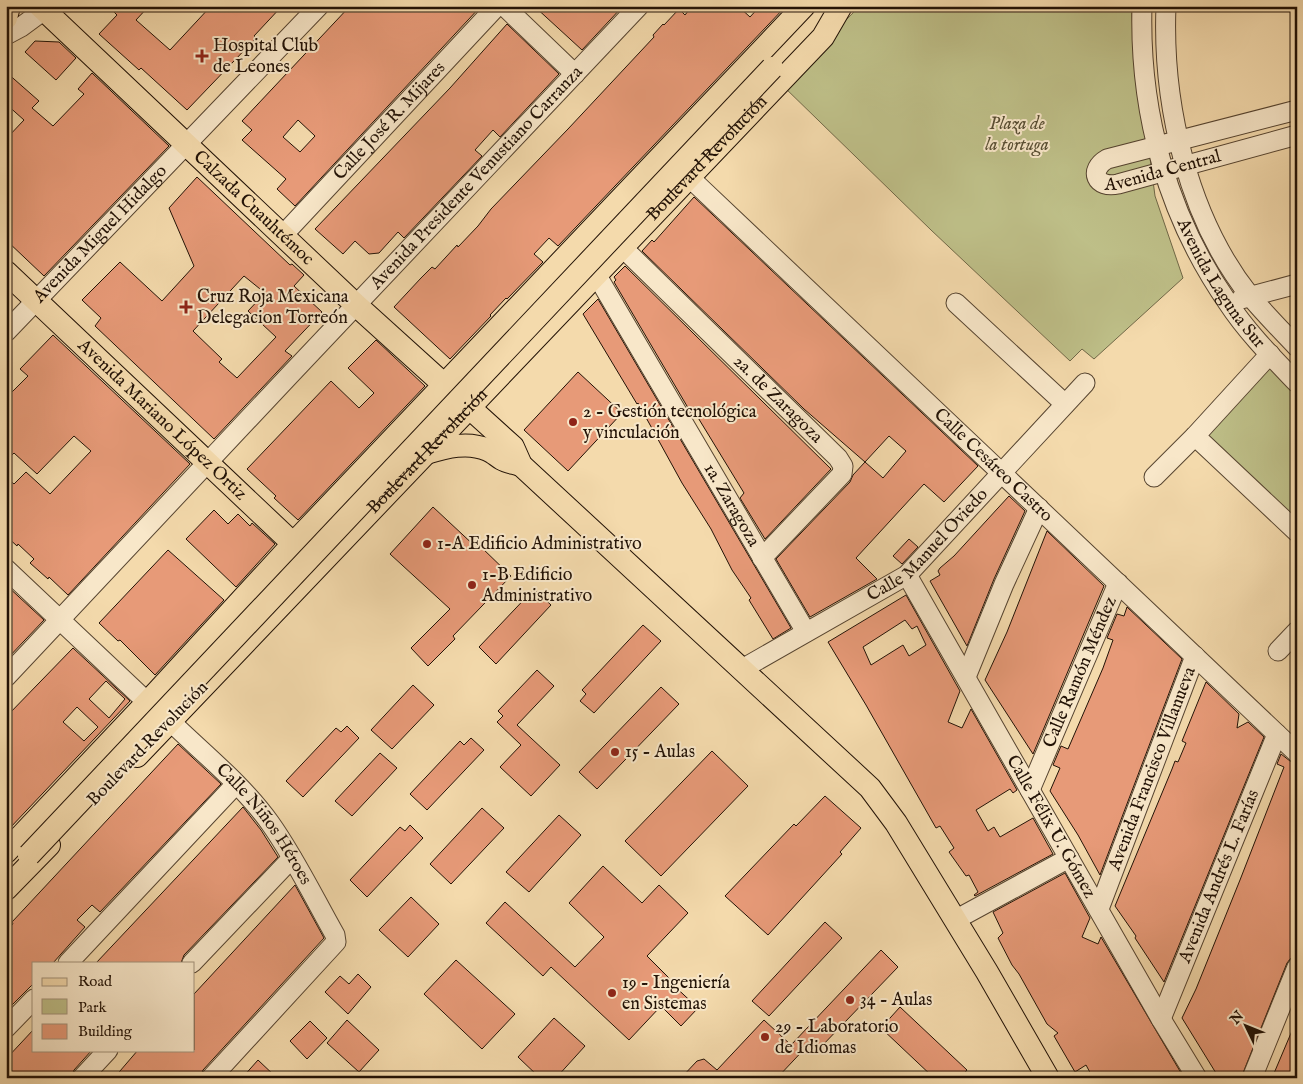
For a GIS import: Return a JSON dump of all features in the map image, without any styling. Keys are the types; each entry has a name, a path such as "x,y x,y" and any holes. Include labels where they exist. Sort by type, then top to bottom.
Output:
{"main road":[{"path":"6,18 9,6"},
{"path":"20,852 147,702 293,544 806,6"},
{"name":"Boulevard Revolución","path":"768,64 806,6"},
{"name":"Boulevard Revolución","path":"6,868 768,64 841,6"},
{"name":"Boulevard Revolución","path":"6,889 171,722 469,406 823,37 841,6"},
{"name":"Calzada Cuauhtémoc","path":"44,8 356,304 512,447 521,465"},
{"name":"Avenida Mariano López Ortiz","path":"6,272 318,567"},
{"path":"525,300 524,304 530,315 549,323"},
{"path":"426,452 448,446 480,447 490,450 502,459 521,465 698,617 742,670 842,761 878,798 896,823 987,972 1048,1078"},
{"name":"Boulevard Revolución","path":"6,880 20,852"}],"street":[{"name":"Avenida Miguel Hidalgo","path":"6,332 319,6"},
{"name":"Calle José R. Mijares","path":"283,235 497,6"},
{"path":"504,6 575,74"},
{"name":"Avenida Presidente Venustiano Carranza","path":"6,677 356,304 640,6"},
{"name":"Avenida Laguna Sur","path":"1142,6 1141,34 1144,72 1156,146 1163,172 1190,239 1228,304 1297,384"},
{"name":"Avenida Laguna Sur","path":"1166,6 1166,62 1178,141 1184,166 1210,229 1228,264 1250,296 1297,347"},
{"path":"6,35 21,27 44,8"},
{"name":"Avenida Central","path":"1297,110 1107,160 1099,167 1097,172 1098,179 1103,184 1110,186 1297,136"},
{"name":"Calle Cesáreo Castro","path":"689,177 1297,753"},
{"name":"2a. de Zaragoza","path":"622,247 838,458 843,466 842,474 762,558"},
{"name":"1a. Zaragoza","path":"596,274 806,632"},
{"path":"1228,304 1250,296 1297,284"},
{"path":"956,303 1065,404"},
{"path":"1154,477 1195,436 1270,354"},
{"name":"Calle Manuel Oviedo","path":"742,670 907,575 1085,383"},
{"path":"1195,436 1297,532"},
{"path":"966,677 1004,584 1039,508"},
{"path":"6,569 147,702"},
{"name":"Calle Félix U. Gómez","path":"907,575 1197,1078"},
{"name":"Calle Ramón Méndez","path":"1030,790 1118,583"},
{"path":"1278,651 1297,631"},
{"name":"Avenida Francisco Villanueva","path":"1099,909 1195,656"},
{"name":"Calle Niños Héroes","path":"171,722 236,784 270,822 335,935 336,942 215,1076"},
{"name":"Avenida Andrés L. Farías","path":"1161,1018 1277,734"},
{"path":"69,962 236,784"},
{"path":"193,962 292,858"},
{"path":"955,920 1069,858"},
{"path":"1252,1078 1297,967"},
{"path":"6,1028 32,1001"},
{"path":"82,1078 106,1052"}],"green space":[{"name":"Plaza de la tortuga","path":"860,6 1132,6 1136,64 1155,196 1183,278 1094,359 1082,349 1070,361 931,230 781,84"},
{"path":"1297,363 1297,525 1204,436 1272,364"}],"building":[{"name":"Hospital Club de Leones","path":"108,6 149,6 136,20 170,50 211,6 282,6 254,36 256,38 187,110 141,68 139,70 99,34 117,15"},
{"path":"350,6 481,6 295,206 277,189 286,179 242,140 252,130 242,121","holes":["298,120 315,136 300,152 283,137"]},
{"path":"534,6 623,6 582,50"},
{"path":"692,6 738,6 750,17 760,6 786,6 558,246 549,238 534,254 543,262 506,298 450,359 394,307 432,267 435,269 478,226 491,209 654,37 653,35 663,24 679,9 685,15"},
{"path":"507,24 559,74 500,137 493,130 475,150 482,156 404,238 398,232 379,253 369,254 355,241 343,254 315,229 450,88"},
{"path":"35,41 59,42 76,58 56,80 25,52"},
{"path":"6,72 39,101 32,108 53,126 84,94 78,89 92,73 169,146 44,276 6,240 6,139 24,120 6,104"},
{"path":"197,177 290,265 292,264 304,275 294,286 322,312 285,351 292,356 214,439 95,326 101,318 82,300 120,262 162,301 194,266 169,208","holes":["244,276 265,293 248,311 276,337 237,378 219,362 222,359 193,331"]},
{"path":"694,197 978,466 944,502 924,484 856,558 877,579 810,617 776,559 850,482 853,475 865,462 804,409 642,251 652,240 654,242","holes":["889,436 906,451 883,478 865,462"]},
{"path":"625,266 831,469 765,539 740,498 744,493 697,416 694,418 614,282 616,280 614,277"},
{"path":"598,299 791,628 773,639 749,600 751,598 732,570 711,529 682,483 638,403 583,314"},
{"path":"53,335 190,464 68,595 49,577 48,579 30,563 34,559 6,536 6,477 14,484 26,472 50,494 91,451 74,436 37,474 14,453 6,461 6,398 28,376 20,369"},
{"path":"376,340 425,386 298,520 247,469 331,381 359,408 374,393 348,368"},
{"name":"2 - Gestión tecnológica y vinculación","path":"578,372 622,413 568,471 524,430"},
{"path":"1009,496 1025,511 994,579 967,646 930,581 940,575 938,571 940,568 954,556"},
{"path":"433,507 478,549 480,546 511,576 453,636 455,639 428,666 411,648 450,609 390,554"},
{"path":"214,510 228,524 238,514 250,526 252,523 275,544 236,587 186,539"},
{"path":"1047,531 1104,586 1033,754 985,680 1007,632"},
{"path":"909,539 918,547 902,564 893,556"},
{"path":"168,550 224,600 155,675 120,640 118,641 99,623"},
{"path":"6,585 44,620 6,660"},
{"path":"534,589 551,605 496,664 479,647"},
{"path":"906,595 960,691 948,722 962,728 971,709 1017,790 1013,793 1010,789 976,810 988,831 994,827 1000,837 1033,818 1053,854 975,896 978,892 969,875 966,876 949,852 954,848 940,826 936,828 828,642","holes":["905,620 912,629 917,626 926,645 909,656 903,645 871,665 863,647"]},
{"path":"1127,607 1182,659 1100,875 1078,835 1050,791 1060,768 1053,765 1061,746 1068,749 1113,640 1107,638 1117,614 1124,616"},
{"path":"643,625 661,641 594,713 580,701 586,694 582,690"},
{"path":"73,648 130,701 9,829 6,827 6,717","holes":["106,681 125,699 109,718 89,699","77,707 98,727 84,741 63,722"]},
{"path":"537,670 554,686 517,725 560,765 531,796 500,767 521,745 497,722 503,716 498,711"},
{"path":"1206,682 1239,714 1237,728 1248,722 1264,737 1164,982 1115,906 1175,761 1178,762 1186,743 1182,741"},
{"path":"413,685 434,705 392,749 371,730"},
{"name":"15 - Aulas","path":"661,687 679,704 597,789 579,772"},
{"path":"347,726 359,738 303,797 286,781 336,728 341,732"},
{"path":"471,738 484,750 427,810 410,794 460,741 464,745"},
{"path":"178,744 221,784 100,912 92,905 77,920 85,927 54,962 32,962 32,985 6,1011 6,931 13,924 12,922"},
{"path":"712,751 748,786 661,876 625,841"},
{"path":"380,753 397,768 352,816 335,801"},
{"path":"1281,754 1297,764 1297,956 1291,958 1287,963 1241,1078 1219,1078 1182,1018 1196,989 1284,767 1277,764"},
{"path":"825,796 861,828 840,852 842,854 768,935 725,896 794,824 796,826"},
{"path":"243,807 261,830 278,857 184,955 181,962 97,962"},
{"path":"482,808 504,828 451,884 430,864"},
{"path":"559,815 581,835 529,892 506,872"},
{"path":"410,825 423,838 367,897 350,880 400,827 405,831"},
{"path":"603,866 642,903 659,885 688,913 647,956 671,980 670,982 698,1008 681,1026 661,1006 629,1040 551,967 543,976 486,923 505,902 575,967 604,937 569,903"},
{"path":"1065,873 1090,918 1082,937 1098,944 1101,937 1184,1078 1093,1078 1086,1065 1075,1072 1054,1036 1058,1033 1047,1024 1012,965 998,938 1003,933 993,912"},
{"path":"295,885 324,938 203,1070 200,1078 114,1078 136,1052 195,1052 195,993"},
{"path":"411,897 439,924 408,957 379,930"},
{"path":"825,922 842,938 769,1016 752,1001"},
{"path":"881,950 898,967 818,1050 810,1043 777,1078 681,1078 697,1061 704,1059 717,1070 764,1020 791,1045"},
{"path":"456,960 515,1014 482,1049 424,994"},
{"path":"358,974 371,987 348,1014 325,992 340,976 349,984"},
{"path":"900,1007 967,1070 960,1078 934,1078 881,1028"},
{"path":"554,1018 585,1046 556,1078 540,1078 518,1057"},
{"path":"1297,1019 1297,1073 1293,1071 1290,1078 1272,1078"},
{"path":"347,1020 379,1050 359,1072 327,1043"},
{"path":"310,1021 327,1038 307,1059 290,1041"},
{"path":"32,1031 32,1052 90,1052 74,1070 71,1078 6,1078 6,1059"},
{"path":"258,1060 277,1078 242,1078"}],"place":[{"name":"Hospital Club de Leones","path":"202,56"},
{"name":"Cruz Roja Mexicana Delegacion Torreón","path":"186,307"},
{"name":"2 - Gestión tecnológica y vinculación","path":"573,422"},
{"name":"1-A Edificio Administrativo","path":"427,544"},
{"name":"1-B Edificio Administrativo","path":"472,585"},
{"name":"15 - Aulas","path":"615,752"},
{"name":"19 - Ingeniería en Sistemas","path":"612,993"},
{"name":"34 - Aulas","path":"850,1000"},
{"name":"29 - Laboratorio de Idiomas","path":"765,1037"}]}
